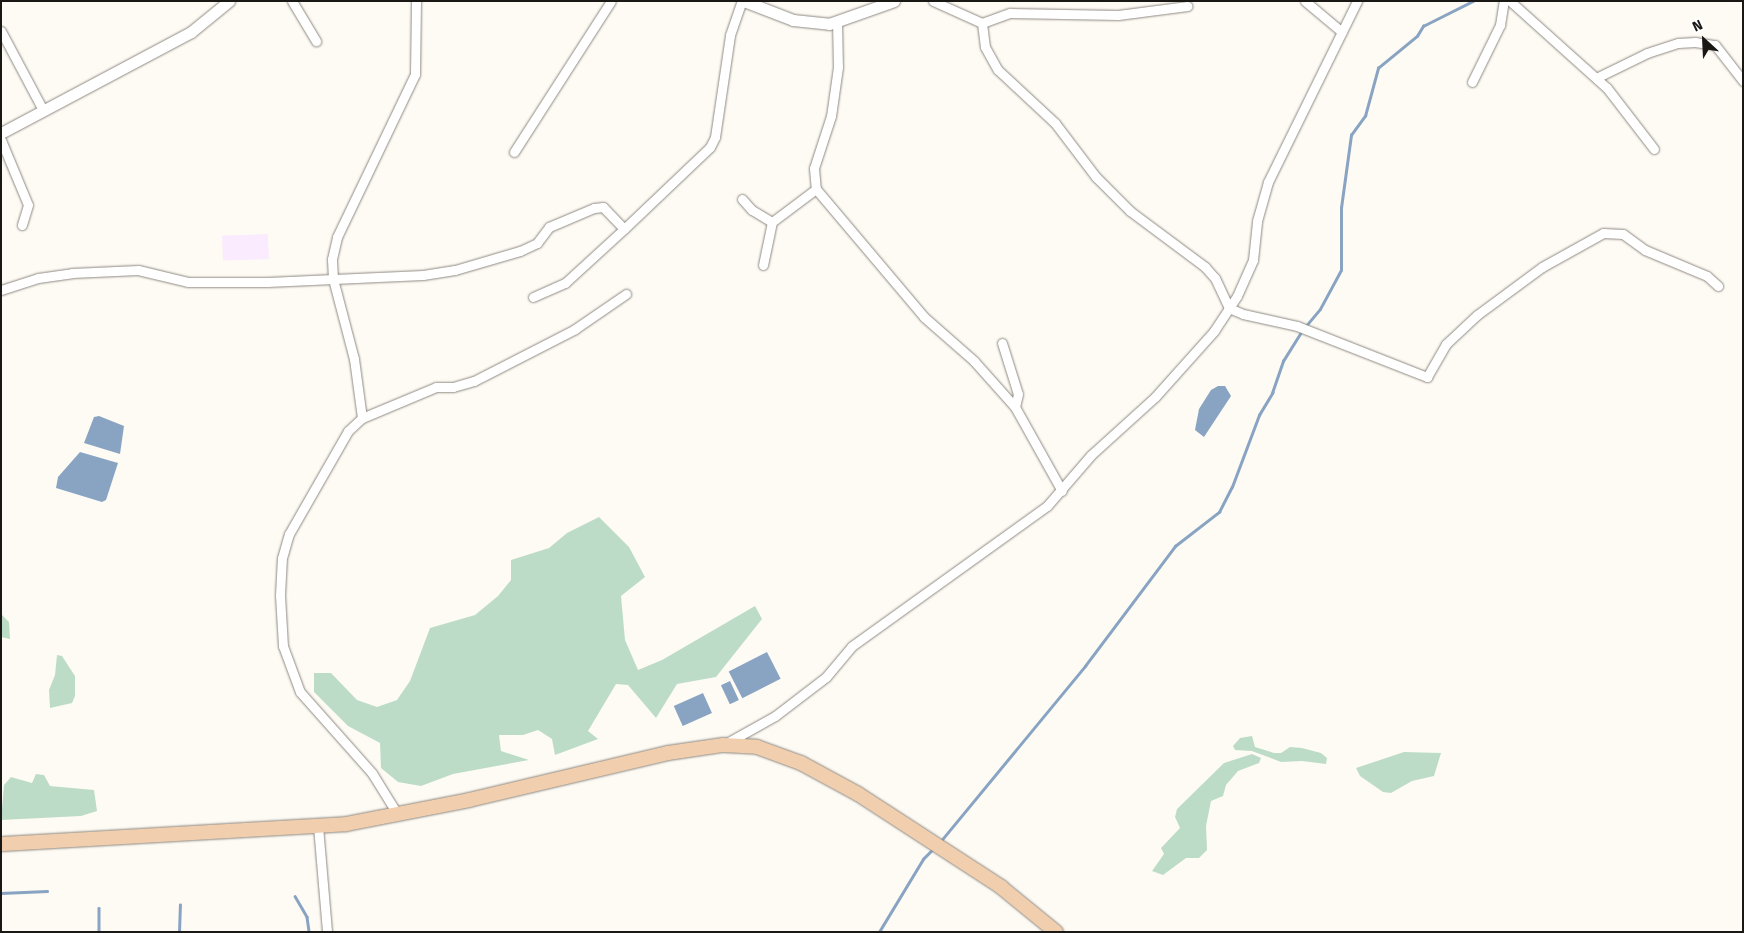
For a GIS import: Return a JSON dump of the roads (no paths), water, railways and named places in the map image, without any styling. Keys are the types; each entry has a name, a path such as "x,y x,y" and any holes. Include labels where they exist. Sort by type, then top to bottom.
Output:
{"main road":[{"path":"1,844 318,826 398,815 668,753 722,745 757,746 801,763 858,794 1000,887 1056,932"}],"street":[{"path":"1,133 191,32 228,1"},
{"path":"292,1 316,41"},
{"path":"362,418 354,360 333,279 337,237 415,74 416,1"},
{"path":"514,152 611,1"},
{"path":"533,297 566,283 710,147 715,137 730,35 743,1 766,4 793,20 829,24 894,1"},
{"path":"932,1 982,23 1010,13 1118,15 1187,6"},
{"path":"1305,1 1342,32"},
{"path":"722,745 775,716 826,677 852,646 887,618 928,594 1047,506 1062,491 1091,455 1155,397 1214,331 1229,308 1253,260 1257,221 1268,182 1357,1"},
{"path":"1472,82 1500,25 1504,1"},
{"path":"1510,1 1596,78 1654,148"},
{"path":"837,21 838,67 831,116 814,168 816,189 924,317 974,361 1015,407 1062,491"},
{"path":"982,23 984,47 998,70 1055,123 1096,177 1130,211 1205,267 1215,278 1229,308 1243,314 1296,326 1427,377 1446,344 1477,315 1542,267 1603,233 1623,234 1645,250 1707,276 1718,286"},
{"path":"1,31 42,110"},
{"path":"1596,78 1647,53 1678,42 1695,42 1715,45 1743,81"},
{"path":"1,140 28,205 22,225"},
{"path":"763,265 772,222 816,189"},
{"path":"742,199 752,210 772,222"},
{"path":"1,290 38,278 72,273 138,270 188,282 422,275 500,258 537,243 549,227 560,221 594,208 603,207 624,229"},
{"path":"398,815 372,773 300,692 283,646 282,558 289,534 348,431 362,418 436,387 474,381 575,329 626,294"},
{"path":"1002,343 1018,394 1015,407"},
{"path":"318,826 327,932"}],"water":[{"path":"1218,386 1225,386 1231,396 1204,437 1195,430 1199,409 1211,390"},
{"path":"99,416 124,426 120,454 84,443 94,417"},
{"path":"80,452 118,463 106,500 102,502 56,488 58,477"},
{"path":"767,652 781,679 742,698 729,672"},
{"path":"730,681 739,700 730,704 721,685"},
{"path":"703,693 712,713 683,726 674,706"}],"waterway":[{"path":"1305,327 1320,309 1341,270 1341,208 1351,135 1365,116 1378,68 1417,36 1423,26 1473,1"},
{"path":"940,842 1085,666 1175,546 1219,512 1232,487 1259,415 1272,393 1283,361 1302,331"},
{"path":"879,932 923,859 934,848"},
{"path":"1,893 47,891"},
{"path":"295,896 307,917 309,932"},
{"path":"179,932 180,905"},
{"path":"99,908 99,932"}]}
